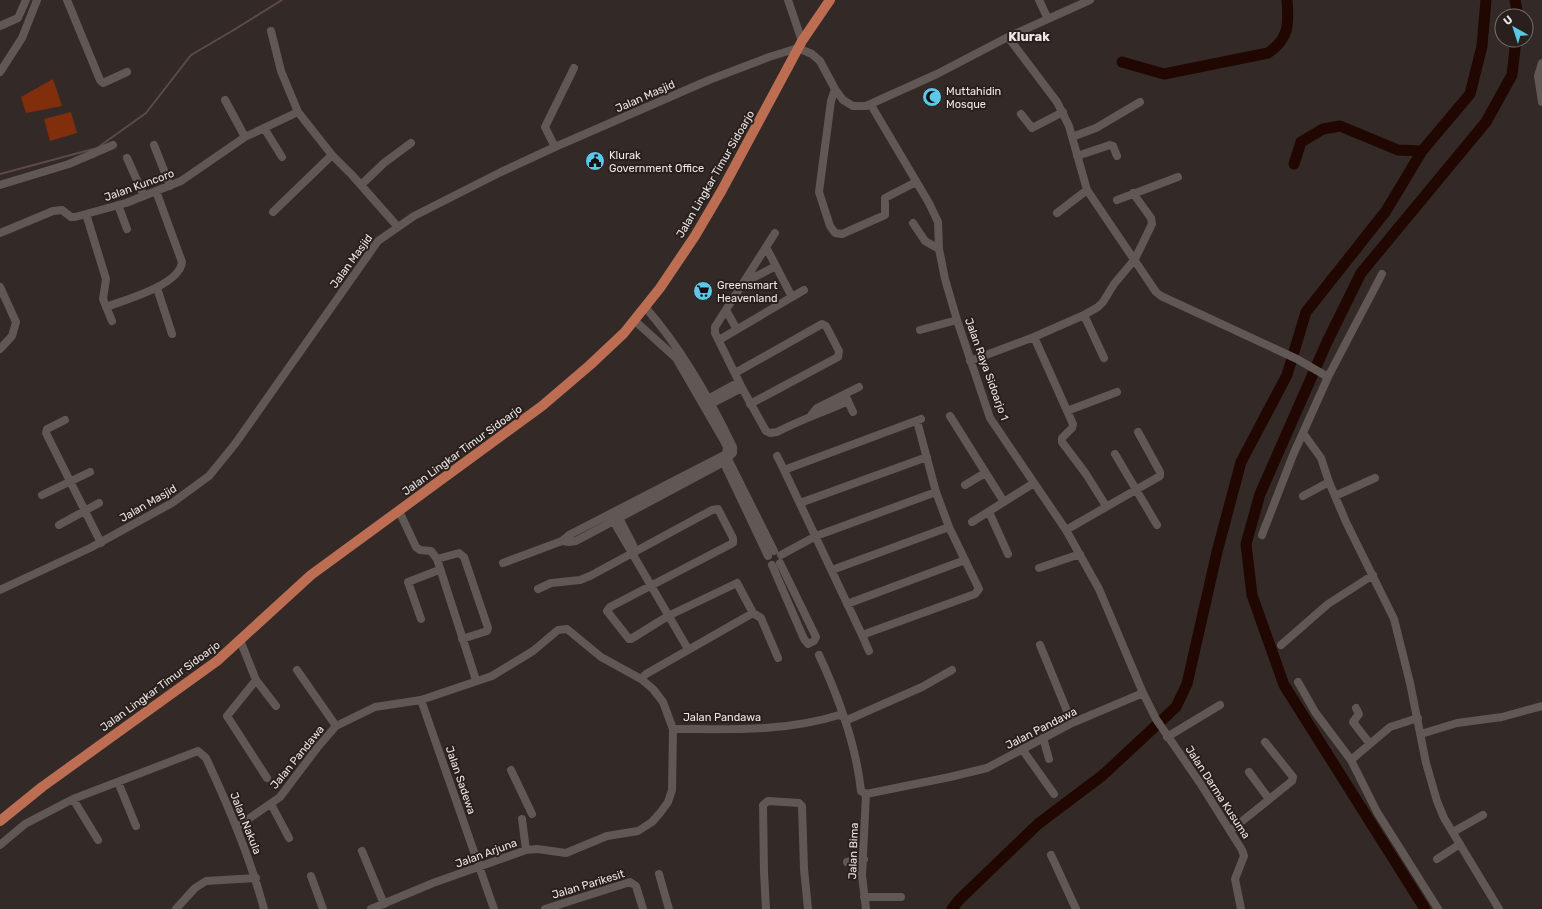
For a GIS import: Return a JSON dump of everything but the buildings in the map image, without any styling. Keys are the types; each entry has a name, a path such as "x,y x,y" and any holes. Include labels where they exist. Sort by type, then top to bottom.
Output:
{"main road":[{"name":"Jalan Lingkar Timur Sidoarjo","path":"0,821 52,779 195,677 240,640 299,584 542,406 590,365 645,307 695,236 722,190 800,44 830,0"}],"street":[{"path":"0,26 18,18 26,0"},
{"path":"0,72 22,38 37,0"},
{"path":"67,0 100,80 103,83 127,72"},
{"path":"788,0 800,44 820,61 835,89 843,100 861,107 871,105 1008,37 1090,0"},
{"path":"1039,0 1048,19"},
{"path":"271,31 281,71 298,112 332,155 362,185 397,226"},
{"path":"1008,37 1047,88 1063,112 1072,136 1087,190 1156,292 1161,296 1297,359 1326,375"},
{"name":"Jalan Masjid","path":"0,590 101,543 172,503 213,472 298,357 374,246 397,226 501,172 555,147 710,80 800,44"},
{"path":"1542,63 1540,76 1542,102"},
{"path":"555,147 545,130 546,124 574,68"},
{"path":"835,89 831,101 819,192 825,213 834,231 842,234 885,215 885,198 916,182"},
{"path":"225,100 245,138"},
{"path":"1072,136 1096,128 1140,102"},
{"name":"Jalan Raya Sidoarjo 1","path":"871,105 938,222 938,249 957,320 990,418 1066,530 1080,554 1113,620 1142,693"},
{"name":"Jalan Kuncoro","path":"0,233 53,211 62,210 70,216 75,217 118,205 170,186 185,179 245,138 298,112"},
{"path":"1021,114 1032,128 1063,112"},
{"path":"264,128 282,157"},
{"path":"362,185 384,163 411,143"},
{"path":"0,185 69,164 113,145"},
{"path":"1077,156 1110,145 1113,146 1117,156"},
{"path":"154,146 170,186"},
{"path":"272,212 332,155"},
{"path":"127,158 144,196"},
{"path":"1117,200 1178,177"},
{"path":"1057,213 1087,190"},
{"path":"106,307 157,288 177,273 182,262 156,191"},
{"path":"970,361 1034,337 1084,315 1103,302 1114,284 1135,259 1152,222 1133,193"},
{"path":"118,205 127,229"},
{"path":"86,214 106,279 103,295 112,321"},
{"path":"913,223 925,241 938,249"},
{"path":"775,233 714,330 750,404 766,431 770,433 777,432 812,414 820,414 846,398 859,387"},
{"path":"766,248 792,297"},
{"path":"743,283 776,266"},
{"path":"1262,535 1326,375 1382,274"},
{"path":"0,287 16,322 12,336 0,349"},
{"path":"157,288 172,334"},
{"path":"718,340 736,328 804,290"},
{"path":"503,563 562,541 572,542 599,524 733,453 733,447 679,356 674,342 666,330 645,307"},
{"path":"726,310 736,328"},
{"path":"1084,315 1104,358"},
{"path":"634,320 667,348 679,356"},
{"path":"920,330 957,320"},
{"path":"735,373 822,324 826,326 839,351 838,357 750,404"},
{"path":"656,339 666,330"},
{"path":"1034,337 1073,426 1062,438 1062,442 1086,474 1106,506"},
{"path":"667,348 674,342"},
{"path":"706,403 740,385"},
{"path":"1067,411 1117,392"},
{"path":"846,398 854,412"},
{"path":"950,416 1004,502"},
{"path":"65,420 47,429 46,433 69,482 101,543"},
{"path":"784,470 919,420 936,492 949,527 979,589 977,593 862,635"},
{"path":"1066,530 1159,477 1161,473 1138,432"},
{"path":"1303,433 1321,458 1335,496 1394,619 1418,718 1430,781 1444,818 1499,909"},
{"path":"1115,454 1157,525"},
{"path":"777,456 869,651"},
{"path":"800,503 927,457"},
{"path":"725,458 816,637 810,643 806,643 799,627 775,558"},
{"path":"42,495 90,472"},
{"path":"965,485 985,473"},
{"path":"1335,496 1375,478"},
{"path":"1303,496 1329,482"},
{"path":"972,522 1034,483"},
{"path":"775,558 816,536 936,492"},
{"path":"59,525 99,503"},
{"path":"538,588 551,583 584,578 716,509 719,510 733,538 732,543 608,608 608,612 630,640 668,616 737,583 753,613 761,618 778,658"},
{"path":"399,511 416,547 420,550 431,551 437,559 439,570 476,680"},
{"path":"989,512 1008,554"},
{"path":"614,516 650,585 688,649"},
{"path":"832,570 949,527"},
{"path":"437,559 459,554 464,557 488,628 487,631 462,639"},
{"path":"1039,568 1080,554"},
{"path":"847,604 964,560"},
{"path":"421,619 408,582 439,570"},
{"path":"1281,645 1328,604 1373,575"},
{"path":"641,679 646,674 688,649 753,613"},
{"path":"799,627 809,622"},
{"name":"Jalan Pandawa","path":"237,827 271,804 287,789 317,748 336,726 375,707 421,700 476,680 492,676 520,660 558,630 564,628 607,661 641,679 653,688 663,702 673,729 768,728 796,726 839,716 845,719 922,687 952,670"},
{"path":"240,640 256,680 276,706"},
{"path":"1040,645 1072,723"},
{"path":"819,655 845,719 862,791 866,794"},
{"path":"296,670 336,726"},
{"path":"256,680 227,716 267,778"},
{"path":"1298,682 1315,712 1350,760 1377,812 1438,909"},
{"name":"Jalan Darma Kusuma","path":"1142,693 1167,737 1231,830 1244,854 1235,879 1241,909"},
{"name":"Jalan Pandawa","path":"866,794 977,771 1000,762 1072,723 1142,693"},
{"name":"Jalan Sadewa","path":"421,700 494,909"},
{"path":"1167,737 1220,705"},
{"path":"1421,734 1457,724 1502,717 1542,706"},
{"path":"1356,708 1359,714 1353,722 1370,744"},
{"path":"1350,760 1392,726 1418,718"},
{"name":"Jalan Arjuna","path":"371,909 433,883 526,850 537,849 566,853 607,836 638,830 652,822 665,807 670,797 673,729"},
{"path":"1043,738 1048,759"},
{"path":"1231,830 1292,780 1293,777 1265,742"},
{"path":"1022,749 1054,794"},
{"name":"Jalan Nakula","path":"118,782 198,751 206,758 237,827 256,878 264,909"},
{"path":"511,770 532,814"},
{"path":"1249,772 1269,799"},
{"path":"0,845 25,824 73,799 118,782 136,826"},
{"name":"Jalan Bima","path":"866,794 864,859 864,897 866,909"},
{"path":"73,799 98,840"},
{"path":"766,909 763,819 764,804 768,801 799,803 802,806 804,869 808,909"},
{"path":"271,804 289,838"},
{"path":"1453,832 1483,815"},
{"path":"522,819 526,850"},
{"path":"1437,859 1460,844"},
{"path":"362,851 384,904"},
{"path":"1051,855 1076,909"},
{"path":"847,862 864,859"},
{"path":"659,874 669,909"},
{"path":"311,876 323,909"},
{"path":"176,909 195,888 206,882 256,878"},
{"name":"Jalan Parikesit","path":"545,909 630,882 636,886 643,909"},
{"path":"864,897 900,897"}],"shaded area":[{"path":"53,79 62,106 26,113 21,97"},
{"path":"71,112 77,133 50,141 44,119"}],"waterway":[{"path":"0,174 97,148 146,113 191,55 282,0"},
{"path":"1122,62 1164,74 1268,53 1275,48 1284,36 1288,16 1287,0"},
{"path":"952,909 959,900 1038,824 1103,775 1176,707 1187,684 1217,552 1241,462 1287,375 1306,312 1386,211 1422,151 1470,94 1482,46 1486,0"},
{"path":"1515,0 1516,8"},
{"path":"1425,909 1284,685 1252,595 1246,544 1260,494 1327,342 1361,273 1486,122 1512,75 1515,48"},
{"path":"1294,164 1301,142 1323,129 1340,126 1398,150 1422,151"}],"place":[{"name":"Muttahidin Mosque","path":"932,97"},
{"name":"Klurak Government Office","path":"595,161"},
{"name":"Greensmart Heavenland","path":"703,291"}],"district":[{"name":"Klurak","path":"1029,36"}]}
